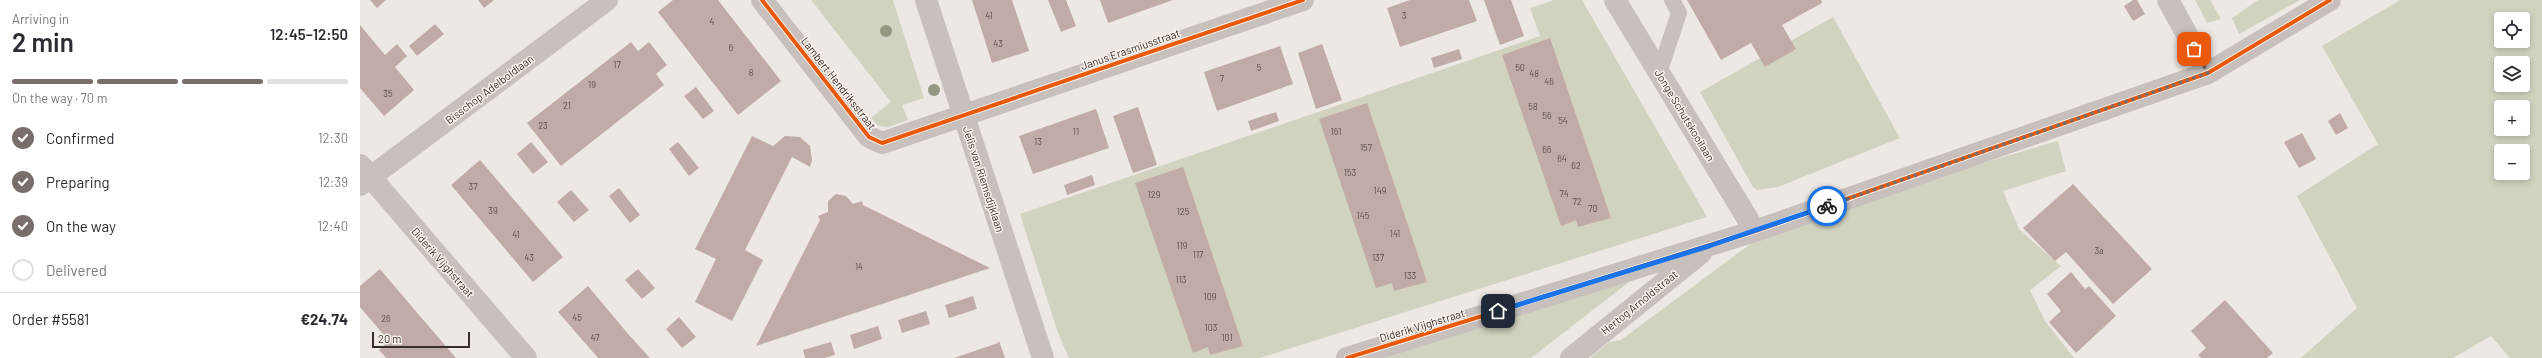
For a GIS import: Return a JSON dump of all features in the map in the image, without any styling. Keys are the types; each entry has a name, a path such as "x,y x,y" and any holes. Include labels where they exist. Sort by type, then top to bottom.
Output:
{"street":[{"name":"Bisschop Adelboldlaan","path":"363,176 608,0"},
{"name":"Lambert Hendriksstraat","path":"762,0 869,137 882,143 964,116"},
{"name":"Jelis van Riemsdijklaan","path":"926,0 1043,358"},
{"name":"Janus Erasmiusstraat","path":"964,116 1303,0"},
{"name":"Jonge Schutskooilaan","path":"1615,0 1755,231"},
{"path":"2168,0 2208,73"},
{"name":"Hertog Arnoldstraat","path":"1571,358 1709,246 2208,73 2330,0"},
{"name":"Diderik Vijghstraat","path":"363,176 526,358"},
{"name":"Diderik Vijghstraat","path":"1347,358 1709,246"}],"lane":[{"path":"1660,73 1679,13 1672,0"}],"green space":[{"path":"811,0 893,0 924,98 902,105 908,120 889,127 878,126 871,118 891,102"},
{"path":"1554,0 1582,0 1707,217 1260,358 1069,358 1058,333 1020,214 1540,36 1530,8"},
{"path":"2195,0 2210,0 2221,19 2207,23"},
{"path":"2258,0 2300,0 2239,34 2232,18"},
{"path":"2400,0 2542,0 2542,358 2510,358 2491,336 2453,358 2301,358 2357,308 2297,196 2378,144 2322,46"},
{"path":"1833,17 1900,138 1778,187 1757,190 1753,187 1700,92"},
{"path":"2058,141 2066,171 2003,191 2019,229 2061,266 2030,290 2045,321 2074,358 1590,358 1609,342 1621,340 1753,242 1890,190"},
{"path":"1629,282 1531,358 1380,358 1615,284"}],"building":[{"path":"370,0 386,0 377,8"},
{"path":"478,0 494,0 484,8"},
{"path":"673,0 718,0 781,81 738,115 658,12"},
{"path":"972,0 1012,0 1029,51 992,63"},
{"path":"1048,0 1066,0 1076,26 1061,32"},
{"path":"1100,0 1173,0 1108,23"},
{"path":"1410,0 1469,0 1477,21 1400,47 1387,8"},
{"path":"1484,0 1511,0 1524,36 1500,45"},
{"path":"1687,0 1821,0 1822,3 1782,25 1796,49 1765,67 1751,43 1721,60"},
{"path":"2133,0 2137,0 2145,14 2133,21 2124,6"},
{"path":"435,24 444,34 417,56 409,46"},
{"path":"360,25 385,55 397,44 407,56 395,67 414,90 384,116 360,88"},
{"path":"1550,38 1611,218 1578,227 1576,220 1561,226 1502,55"},
{"path":"631,42 638,51 649,42 667,65 656,74 664,85 561,166 527,123"},
{"path":"1322,44 1342,100 1316,109 1298,53"},
{"path":"1280,46 1293,84 1217,111 1204,72"},
{"path":"1459,49 1462,59 1434,68 1431,58"},
{"path":"696,87 714,111 703,119 684,96"},
{"path":"1367,103 1427,282 1394,291 1392,283 1376,288 1319,119"},
{"path":"1138,107 1157,165 1133,173 1113,116"},
{"path":"1096,109 1109,148 1033,174 1019,136"},
{"path":"1276,112 1279,121 1251,131 1248,121"},
{"path":"2340,113 2348,128 2336,135 2328,121"},
{"path":"2302,133 2316,159 2299,168 2284,142"},
{"path":"752,136 773,146 785,136 800,137 810,146 812,160 810,167 792,157 745,250 763,260 732,321 695,302 716,259 695,249"},
{"path":"531,142 548,162 533,174 517,154"},
{"path":"678,142 699,168 689,176 669,149"},
{"path":"480,160 563,257 533,282 451,185"},
{"path":"1183,167 1243,346 1210,355 1208,347 1193,353 1135,183"},
{"path":"1092,175 1095,185 1067,195 1064,185"},
{"path":"2073,184 2152,269 2113,304 2066,252 2055,261 2023,228"},
{"path":"619,188 640,215 630,223 609,196"},
{"path":"571,190 589,210 574,222 557,202"},
{"path":"836,194 846,196 853,204 862,201 863,205 990,268 756,346 820,220 818,216 828,212 828,201"},
{"path":"380,269 456,358 386,358 379,350 389,341 360,307 360,286"},
{"path":"638,269 655,288 642,299 625,280"},
{"path":"2071,272 2085,289 2089,286 2116,316 2076,353 2049,322 2061,311 2047,294"},
{"path":"588,286 650,358 598,358 558,312"},
{"path":"973,296 977,309 949,318 945,305"},
{"path":"2225,300 2273,353 2267,358 2201,358 2198,355 2206,348 2191,331"},
{"path":"926,311 930,324 902,333 898,320"},
{"path":"679,317 696,337 682,348 666,329"},
{"path":"878,326 882,339 854,349 850,335"},
{"path":"999,341 1005,358 954,358 998,343"},
{"path":"831,342 835,355 824,358 805,358 803,350"}],"cycle path":[{"path":"762,0 869,137 882,143 1303,0"},
{"path":"1347,358 1755,231 2208,73 2330,0"}],"way so far":[{"path":"1827,206 2208,73 2194,49"}],"route":[{"path":"1498,311 1709,246 1827,206"}]}
